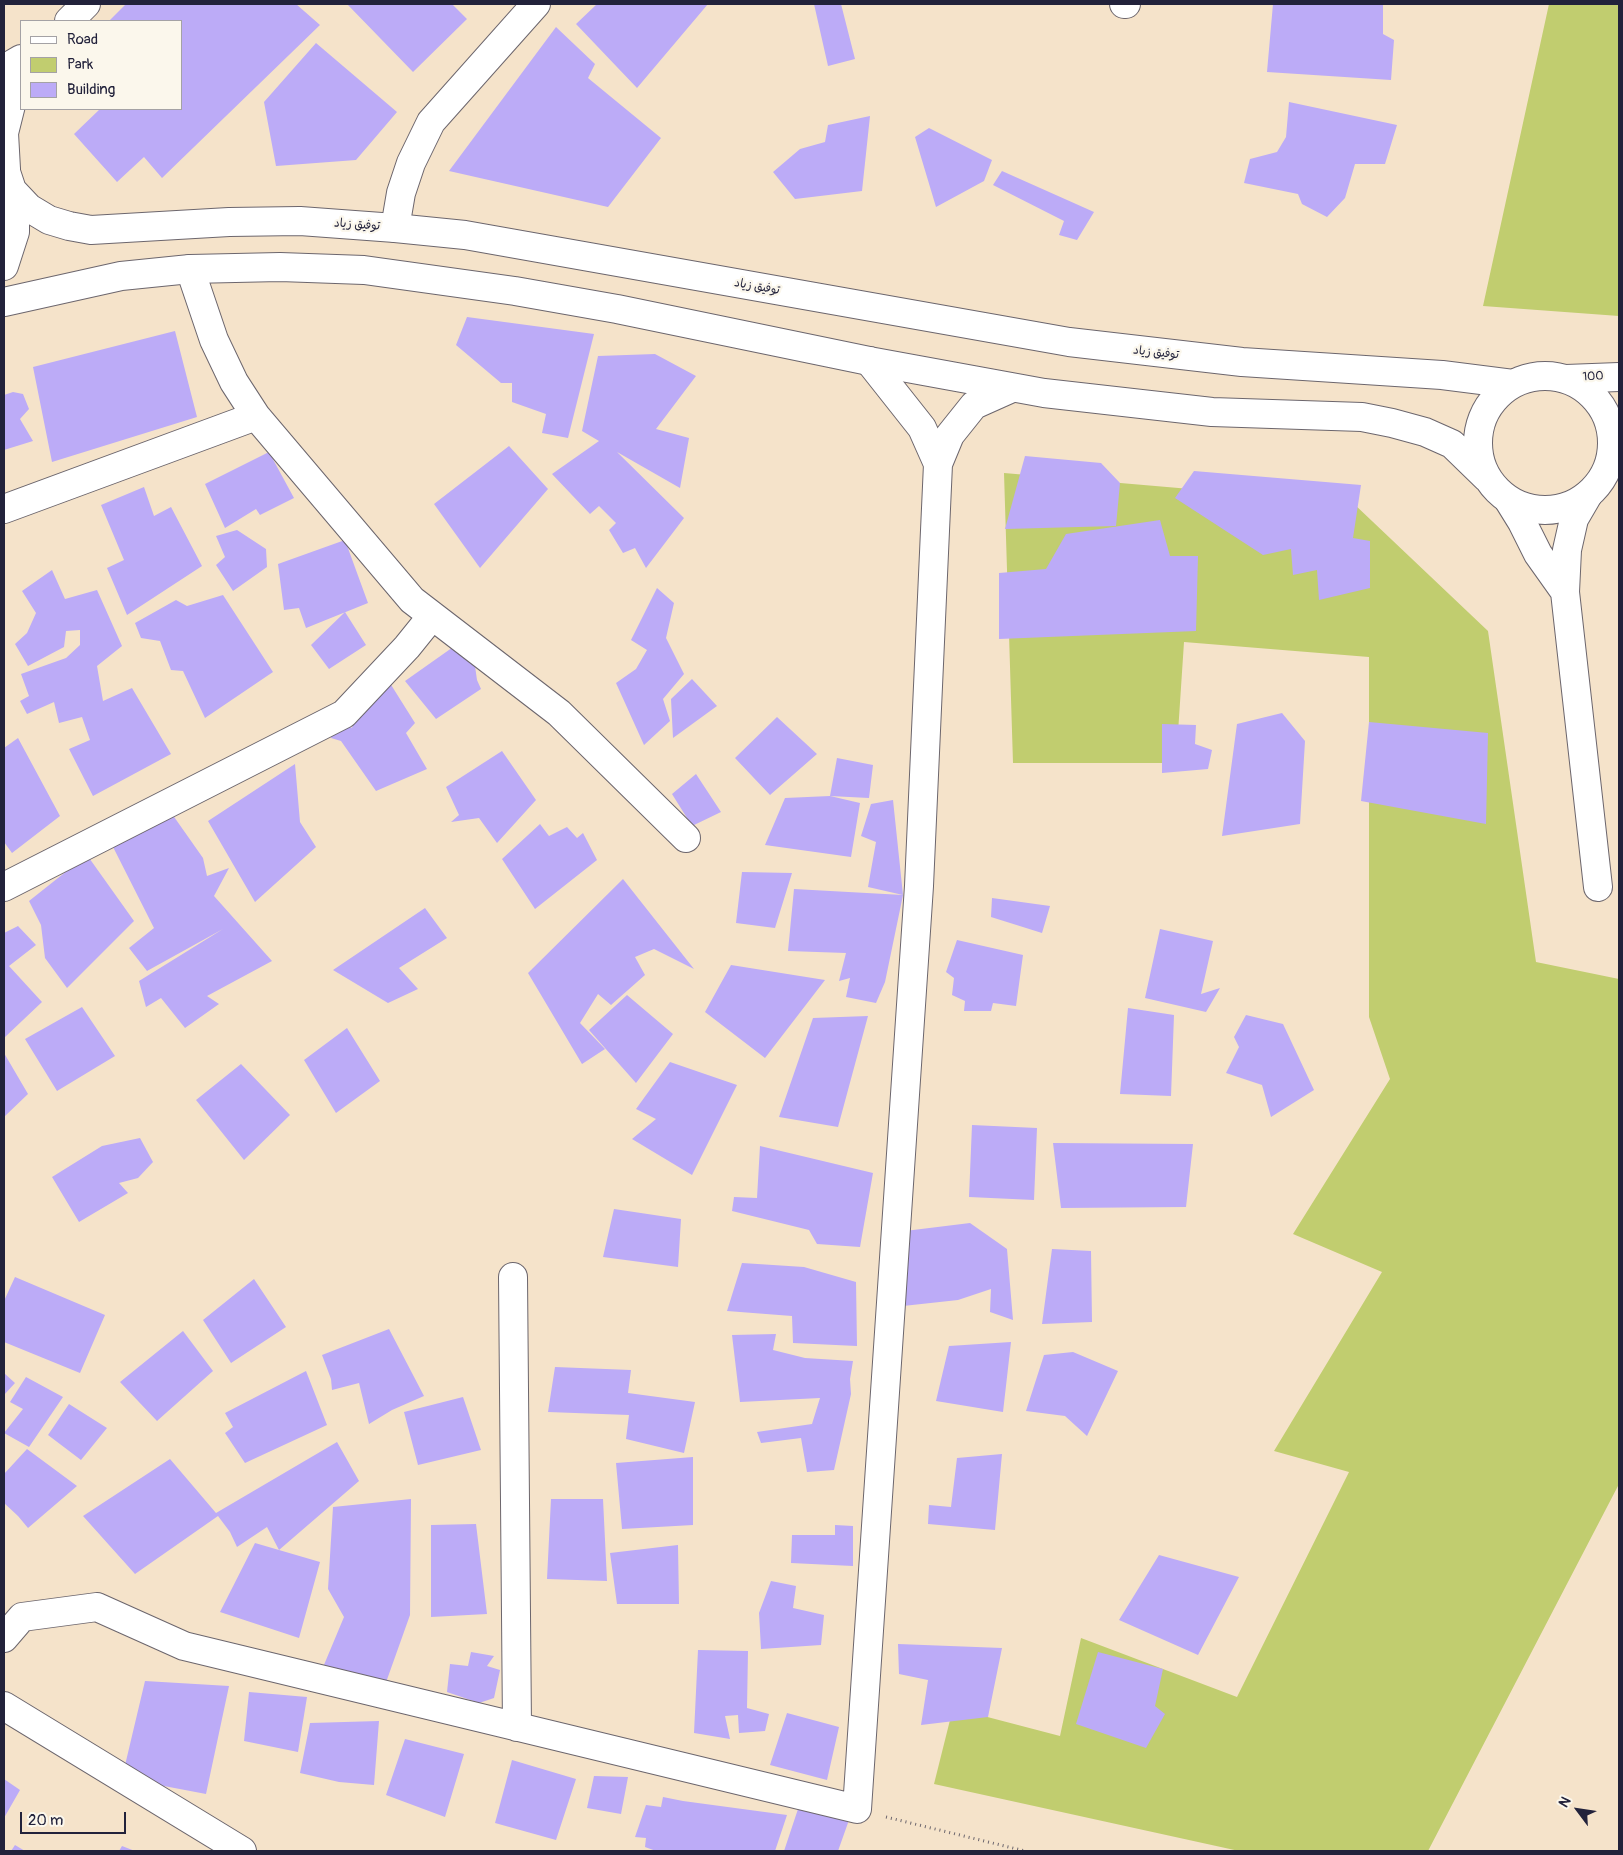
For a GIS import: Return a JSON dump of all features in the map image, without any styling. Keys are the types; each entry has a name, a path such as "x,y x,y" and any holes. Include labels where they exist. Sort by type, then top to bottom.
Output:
{"street":[{"path":"70,20 86,4"},
{"path":"395,228 401,192 410,163 431,122 536,4"},
{"path":"4,69 20,59"},
{"path":"4,266 15,232 15,200 7,175 4,133 11,105 20,82"},
{"name":"توفيق زياد","path":"7,175 29,208 50,220 91,230 229,222 291,221 395,228 465,236 1069,342 1242,362 1442,375 1513,384"},
{"path":"4,302 120,276 190,269 280,266 373,272 515,291 617,309 869,361 1044,393 1212,412 1362,417 1425,432 1452,444 1487,478"},
{"path":"190,269 214,340 234,382 256,416 412,600 559,713 686,838"},
{"path":"869,361 922,428 938,464"},
{"name":"100","path":"1548,375 1566,379 1583,387 1598,401 1607,418 1612,437 1610,457 1604,478 1572,505 1553,510 1534,510 1509,501 1497,492 1487,478 1479,457 1478,436 1484,415 1496,397 1513,384 1530,377 1548,375"},
{"name":"100","path":"1566,379 1619,377"},
{"path":"4,1638 22,1618 97,1607 184,1646 857,1809 919,886 938,464 950,435 974,404 1012,388"},
{"path":"4,509 256,416"},
{"path":"1598,887 1565,592 1569,542 1574,519 1604,478"},
{"path":"1509,501 1538,554 1565,592"},
{"path":"4,886 344,714 407,648 432,616"},
{"path":"513,1277 517,1727"},
{"path":"4,1706 242,1851"}],"path":[{"path":"857,1809 1025,1851"}],"green space":[{"path":"1549,4 1619,4 1619,316 1483,306"},
{"path":"1004,473 1353,503 1488,631 1536,962 1619,979 1619,1484 1428,1851 1239,1851 934,1784 953,1708 1060,1736 1081,1638 1237,1697 1349,1472 1274,1451 1382,1272 1293,1234 1390,1079 1369,1017 1369,657 1184,642 1176,763 1013,763"}],"building":[{"path":"126,4 296,4 320,25 162,178 144,157 117,182 74,134 99,110 182,110 182,20 110,20"},
{"path":"347,4 452,4 467,19 413,72"},
{"path":"597,4 708,4 637,88 576,24"},
{"path":"814,4 841,4 855,59 828,66"},
{"path":"1273,4 1383,4 1383,34 1394,40 1391,80 1267,72"},
{"path":"556,27 595,64 588,78 661,138 608,207 449,171"},
{"path":"316,43 397,112 356,160 276,166 264,102"},
{"path":"1289,102 1397,125 1385,164 1355,164 1345,198 1327,217 1302,204 1298,194 1244,183 1250,159 1277,152 1286,137"},
{"path":"870,116 862,191 795,199 773,172 800,149 825,142 828,125"},
{"path":"929,128 992,160 984,181 936,207 915,137"},
{"path":"1002,171 1094,212 1077,240 1059,235 1064,221 993,185"},
{"path":"467,317 594,334 568,438 542,433 546,414 512,402 512,383 501,383 456,345"},
{"path":"175,331 197,417 52,462 33,367"},
{"path":"655,354 696,376 656,429 689,438 680,488 617,452 684,518 646,568 635,548 623,553 609,530 616,523 599,506 590,514 552,474 599,441 582,431 598,356"},
{"path":"13,392 23,394 29,409 20,419 33,441 4,450 4,395"},
{"path":"509,446 548,489 480,568 434,504"},
{"path":"269,452 294,498 260,515 256,509 225,528 205,484"},
{"path":"1025,456 1101,463 1120,483 1116,526 1005,529"},
{"path":"1194,471 1361,485 1353,538 1370,541 1370,588 1319,600 1317,570 1293,575 1291,549 1263,555 1175,498"},
{"path":"144,487 154,516 171,507 202,566 127,615 107,568 124,560 101,505"},
{"path":"1160,520 1170,556 1198,556 1196,631 999,639 999,573 1046,569 1066,534"},
{"path":"237,530 266,549 267,567 233,591 216,565 225,557 216,536"},
{"path":"345,540 368,603 306,628 299,608 284,610 278,564"},
{"path":"52,570 65,599 97,590 122,646 97,666 103,701 132,688 171,754 93,796 69,749 90,740 82,717 59,723 54,702 27,714 20,701 29,696 21,674 66,658 80,645 80,630 66,631 64,647 28,666 15,644 27,633 36,613 22,591"},
{"path":"657,588 674,603 666,638 684,674 663,699 670,721 644,745 616,683 636,669 647,650 631,640"},
{"path":"223,595 273,672 205,718 183,671 171,670 160,641 141,638 135,623 176,600 187,606"},
{"path":"345,612 366,645 329,669 311,645"},
{"path":"456,645 474,659 477,680 481,689 436,719 405,681"},
{"path":"692,679 717,706 673,738 671,699"},
{"path":"388,680 415,723 406,733 427,769 376,791 341,741 331,738 337,717 352,728 357,709"},
{"path":"1282,713 1305,741 1300,824 1222,836 1237,724"},
{"path":"777,717 817,754 770,795 735,758"},
{"path":"1369,722 1488,733 1486,824 1361,801"},
{"path":"1162,724 1196,725 1195,744 1212,750 1208,769 1162,773"},
{"path":"18,738 60,816 12,853 4,842 4,748"},
{"path":"502,751 536,800 497,843 479,818 451,822 459,815 446,787"},
{"path":"837,758 873,765 869,798 830,796"},
{"path":"295,764 300,822 316,847 255,902 208,821"},
{"path":"696,774 721,812 692,826 672,794"},
{"path":"830,796 860,803 851,857 765,845 785,798"},
{"path":"893,800 903,895 868,887 876,842 861,836 871,804"},
{"path":"165,804 203,858 207,876 229,868 214,896 272,961 207,996 219,1004 185,1028 161,998 146,1007 139,981 223,929 147,971 129,948 154,928 111,843"},
{"path":"540,824 549,836 567,827 577,838 583,833 597,860 535,909 502,859"},
{"path":"87,855 134,921 67,988 45,958 41,925 29,901"},
{"path":"742,872 792,873 775,928 736,923"},
{"path":"623,879 694,969 654,949 635,957 645,975 611,1005 598,994 580,1023 605,1049 582,1064 528,973"},
{"path":"794,889 903,895 885,982 876,1003 846,997 850,978 839,981 846,953 788,951"},
{"path":"992,898 1050,906 1042,933 991,917"},
{"path":"425,908 447,938 399,968 418,989 388,1003 333,970"},
{"path":"18,926 36,945 9,966 42,1002 4,1038 4,933"},
{"path":"1160,929 1213,941 1201,994 1220,988 1206,1012 1145,998"},
{"path":"957,940 1023,955 1016,1006 993,1003 991,1011 964,1011 965,1001 952,995 954,978 946,972"},
{"path":"731,965 825,980 765,1058 705,1012"},
{"path":"627,995 673,1034 636,1083 589,1030"},
{"path":"82,1007 115,1056 57,1091 25,1039"},
{"path":"1128,1008 1174,1015 1171,1096 1120,1094"},
{"path":"1246,1015 1283,1024 1314,1090 1271,1117 1262,1085 1226,1073 1239,1047 1234,1037"},
{"path":"868,1016 838,1127 779,1117 813,1018"},
{"path":"347,1028 380,1081 336,1113 304,1060"},
{"path":"4,1053 28,1094 4,1117"},
{"path":"670,1062 737,1085 692,1175 632,1139 656,1119 636,1109"},
{"path":"241,1064 290,1115 244,1160 196,1100"},
{"path":"972,1125 1037,1128 1034,1200 969,1197"},
{"path":"140,1138 153,1162 138,1178 119,1183 128,1193 79,1222 52,1177 102,1146"},
{"path":"1053,1143 1193,1144 1186,1207 1061,1208"},
{"path":"760,1146 873,1173 860,1247 817,1244 809,1230 732,1211 734,1197 757,1198"},
{"path":"614,1209 681,1219 678,1267 603,1257"},
{"path":"970,1223 1007,1249 1013,1320 990,1312 991,1289 958,1300 903,1306 905,1231"},
{"path":"1052,1249 1091,1251 1092,1322 1042,1324"},
{"path":"742,1263 804,1267 856,1282 857,1346 793,1343 792,1316 727,1311"},
{"path":"15,1277 105,1315 80,1373 4,1342 4,1301"},
{"path":"254,1279 286,1327 231,1363 203,1320"},
{"path":"389,1329 424,1396 392,1410 369,1424 359,1383 332,1390 331,1379 322,1355"},
{"path":"183,1331 213,1371 157,1421 120,1382"},
{"path":"776,1334 773,1350 805,1358 853,1361 850,1379 851,1394 834,1470 807,1472 801,1438 761,1443 757,1432 812,1424 820,1398 740,1402 732,1335"},
{"path":"1011,1342 1003,1412 936,1401 949,1346"},
{"path":"1073,1352 1118,1371 1087,1436 1065,1416 1026,1411 1044,1355"},
{"path":"555,1367 631,1370 628,1393 695,1402 684,1453 626,1439 629,1415 548,1412"},
{"path":"306,1371 327,1425 245,1463 225,1433 233,1427 225,1413"},
{"path":"4,1373 15,1383 4,1395"},
{"path":"26,1377 63,1397 29,1447 4,1433 23,1409 10,1402"},
{"path":"463,1397 481,1450 418,1465 404,1412"},
{"path":"69,1404 107,1428 81,1460 48,1435"},
{"path":"337,1442 359,1481 279,1550 267,1527 237,1547 230,1532 218,1516 135,1574 83,1516 170,1459 216,1513"},
{"path":"27,1449 77,1486 28,1528 4,1503 4,1474"},
{"path":"1002,1454 995,1530 928,1524 929,1505 951,1507 957,1458"},
{"path":"693,1457 693,1525 622,1529 616,1463"},
{"path":"411,1499 410,1615 384,1688 321,1672 344,1617 328,1589 333,1507"},
{"path":"551,1499 603,1499 607,1581 547,1579"},
{"path":"476,1524 487,1614 431,1617 431,1525"},
{"path":"835,1525 853,1526 853,1566 791,1563 792,1535 835,1535"},
{"path":"255,1543 320,1562 299,1638 220,1612"},
{"path":"678,1545 679,1604 617,1604 610,1553"},
{"path":"1159,1555 1239,1577 1198,1655 1119,1620"},
{"path":"771,1581 796,1586 793,1608 824,1615 821,1645 761,1649 759,1613"},
{"path":"898,1644 1002,1648 988,1717 921,1725 928,1680 899,1674"},
{"path":"698,1650 748,1651 747,1708 769,1714 765,1731 739,1733 738,1715 725,1716 730,1739 694,1733"},
{"path":"471,1652 494,1656 487,1666 500,1670 494,1698 479,1703 447,1692 450,1664 468,1666"},
{"path":"1098,1652 1163,1669 1155,1706 1165,1714 1146,1748 1076,1724"},
{"path":"145,1681 229,1686 206,1794 122,1778"},
{"path":"249,1692 307,1697 298,1752 244,1741"},
{"path":"787,1713 839,1727 827,1780 770,1765"},
{"path":"379,1721 374,1785 339,1782 300,1773 310,1723"},
{"path":"405,1739 464,1754 445,1817 386,1795"},
{"path":"512,1760 576,1779 556,1840 495,1823"},
{"path":"594,1776 628,1777 621,1814 587,1808"},
{"path":"4,1779 20,1790 4,1818"},
{"path":"663,1797 787,1815 775,1851 656,1851 645,1847 646,1838 635,1837 646,1805 661,1807"},
{"path":"798,1809 849,1820 838,1851 784,1851"},
{"path":"15,1845 25,1851 11,1851"},
{"path":"122,1846 135,1851 119,1851"}]}
